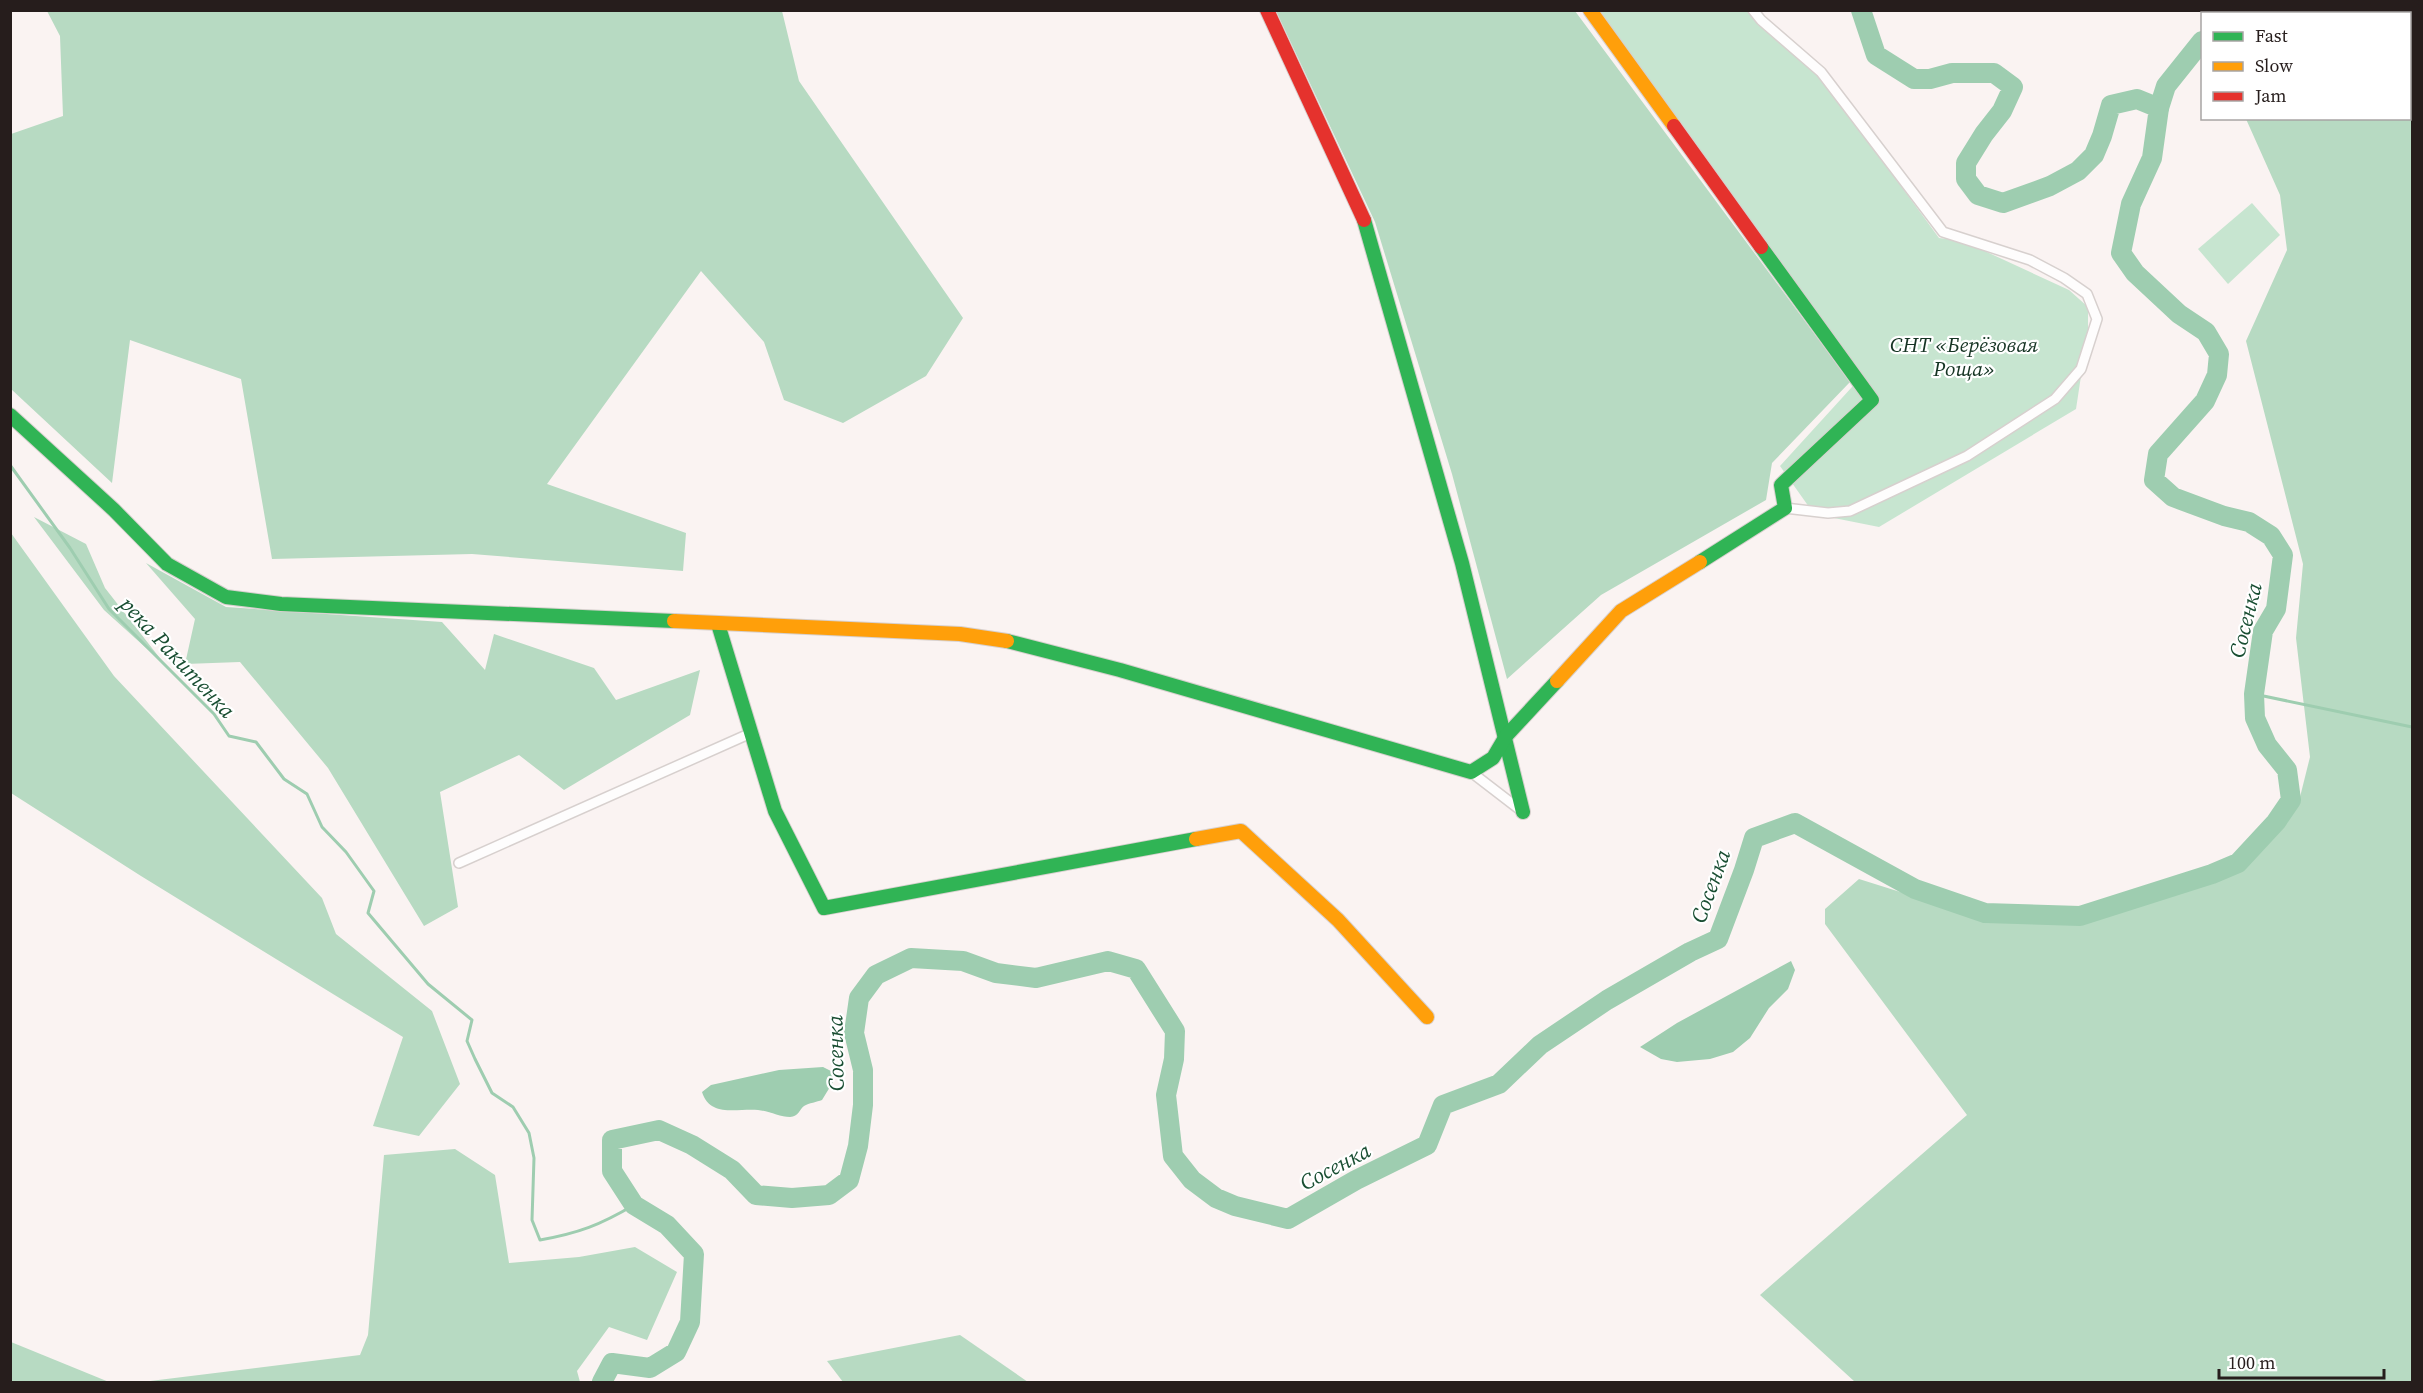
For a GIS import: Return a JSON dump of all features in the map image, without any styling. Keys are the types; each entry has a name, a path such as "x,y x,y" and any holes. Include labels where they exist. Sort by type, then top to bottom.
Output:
{"street":[{"path":"1267,10 1368,228 1462,563 1523,812"},
{"path":"1590,10 1872,400 1781,485 1785,508"},
{"path":"1471,772 1488,765 1499,754 1506,736 1622,611 1785,508 1828,513 1850,511 1967,456 2055,399 2081,369 2097,319 2087,294 2064,278 2030,261 1943,232 1821,72 1761,20 1754,10"},
{"path":"10,415 114,510 166,564 226,597 281,604 960,634 1019,643 1471,772 1523,812"},
{"path":"718,624 775,811 824,908 1241,831 1338,920 1427,1017"},
{"path":"459,863 752,733"}],"green space":[{"name":"СНТ «Берёзовая Роща»","path":"1593,11 1751,11 1820,75 1939,238 1963,241 2069,290 2088,307 2088,330 2076,409 1879,527 1814,514 1780,466 1862,376"},
{"path":"2252,203 2280,235 2228,284 2198,249"}],"shaded area":[{"path":"47,11 782,11 799,81 963,318 926,376 843,423 784,400 764,342 701,271 547,484 686,533 683,571 472,554 272,559 241,379 130,340 112,483 11,389 11,134 63,116 60,36"},
{"path":"1276,11 1575,11 1850,382 1772,463 1766,500 1601,595 1507,679 1452,474 1375,222"},
{"path":"2412,104 2412,1382 1855,1382 1760,1295 1967,1115 1825,924 1825,909 1859,879 1983,918 2058,922 2083,920 2238,866 2245,862 2299,801 2310,757 2296,638 2303,564 2246,341 2287,250 2280,195 2246,120 2411,120"},
{"path":"34,517 86,544 105,588 166,666 104,610"},
{"path":"11,533 114,676 322,898 336,934 432,1011 460,1084 419,1136 373,1126 403,1037 11,793"},
{"path":"146,563 226,607 442,622 485,670 494,634 594,668 616,700 700,670 690,715 564,790 519,755 440,792 458,907 424,926 328,768 240,662 185,664 195,619"},
{"path":"1791,961 1795,970 1788,989 1769,1008 1750,1038 1733,1052 1710,1059 1677,1062 1661,1059 1640,1047 1677,1023"},
{"path":"823,1067 833,1072 833,1082 822,1100 804,1106 797,1114 790,1117 758,1110 718,1109 711,1106 702,1092 711,1085 779,1070"},
{"path":"455,1149 495,1175 509,1263 579,1257 635,1247 677,1272 647,1340 609,1327 577,1371 580,1382 142,1382 360,1355 368,1335 384,1155"},
{"path":"960,1335 1028,1382 843,1382 827,1361"},
{"path":"11,1342 109,1382 11,1382"}],"waterway":[{"name":"Сосенка","path":"602,1382 612,1363 650,1368 676,1352 690,1322 694,1254 667,1225 634,1205 612,1171 612,1140 659,1130 692,1145 732,1170 756,1195 792,1198 829,1195 849,1180 858,1146 863,1105 863,1070 854,1033 859,998 876,975 911,958 963,961 996,973 1036,978 1108,961 1136,969 1175,1031 1174,1059 1166,1095 1173,1156 1192,1180 1216,1198 1235,1206 1288,1219 1356,1180 1427,1145 1443,1105 1499,1084 1540,1045 1607,1000 1690,952 1718,939 1754,838 1795,823 1915,889 1985,913 2080,916 2212,874 2238,863 2276,822 2291,800 2287,770 2267,745 2255,718 2254,694 2263,631 2276,609 2283,555 2271,536 2249,522 2224,516 2173,497 2154,480 2158,454 2205,401 2217,375 2219,354 2206,332 2179,314 2135,273 2121,253 2131,204 2152,158 2159,108 2137,99 2111,105 2094,155 2078,171 2050,186 2003,203 1978,195 1966,179 1966,163 2002,111 2013,87 1994,73 1952,73 1930,79 1914,79 1876,55 1861,10"},
{"path":"2159,108 2166,86 2201,42"},
{"name":"река Ракитенка","path":"10,465 70,548 109,609 214,714 229,736 256,742 284,779 307,794 322,827 346,852 374,891 368,913 428,984 472,1020 467,1041 492,1093 513,1107 529,1133 534,1158 532,1220 540,1240 589,1227 634,1205"},
{"path":"2254,694 2412,727"}],"traffic: fast":[{"path":"1364,220 1462,563 1523,812"},
{"path":"1700,562 1785,508 1781,485 1872,400 1761,247"},
{"path":"10,415 114,510 167,564 226,597 281,604 674,621"},
{"path":"718,624 775,811 824,908 1196,839"},
{"path":"1007,641 1120,670 1471,772 1493,758 1506,736 1557,681"}],"traffic: slow":[{"path":"1590,10 1674,126"},
{"path":"1557,681 1621,611 1700,562"},
{"path":"674,621 960,634 1007,641"},
{"path":"1196,839 1241,831 1338,920 1427,1017"}],"traffic: jam":[{"path":"1267,10 1364,220"},
{"path":"1674,126 1761,247"}]}
